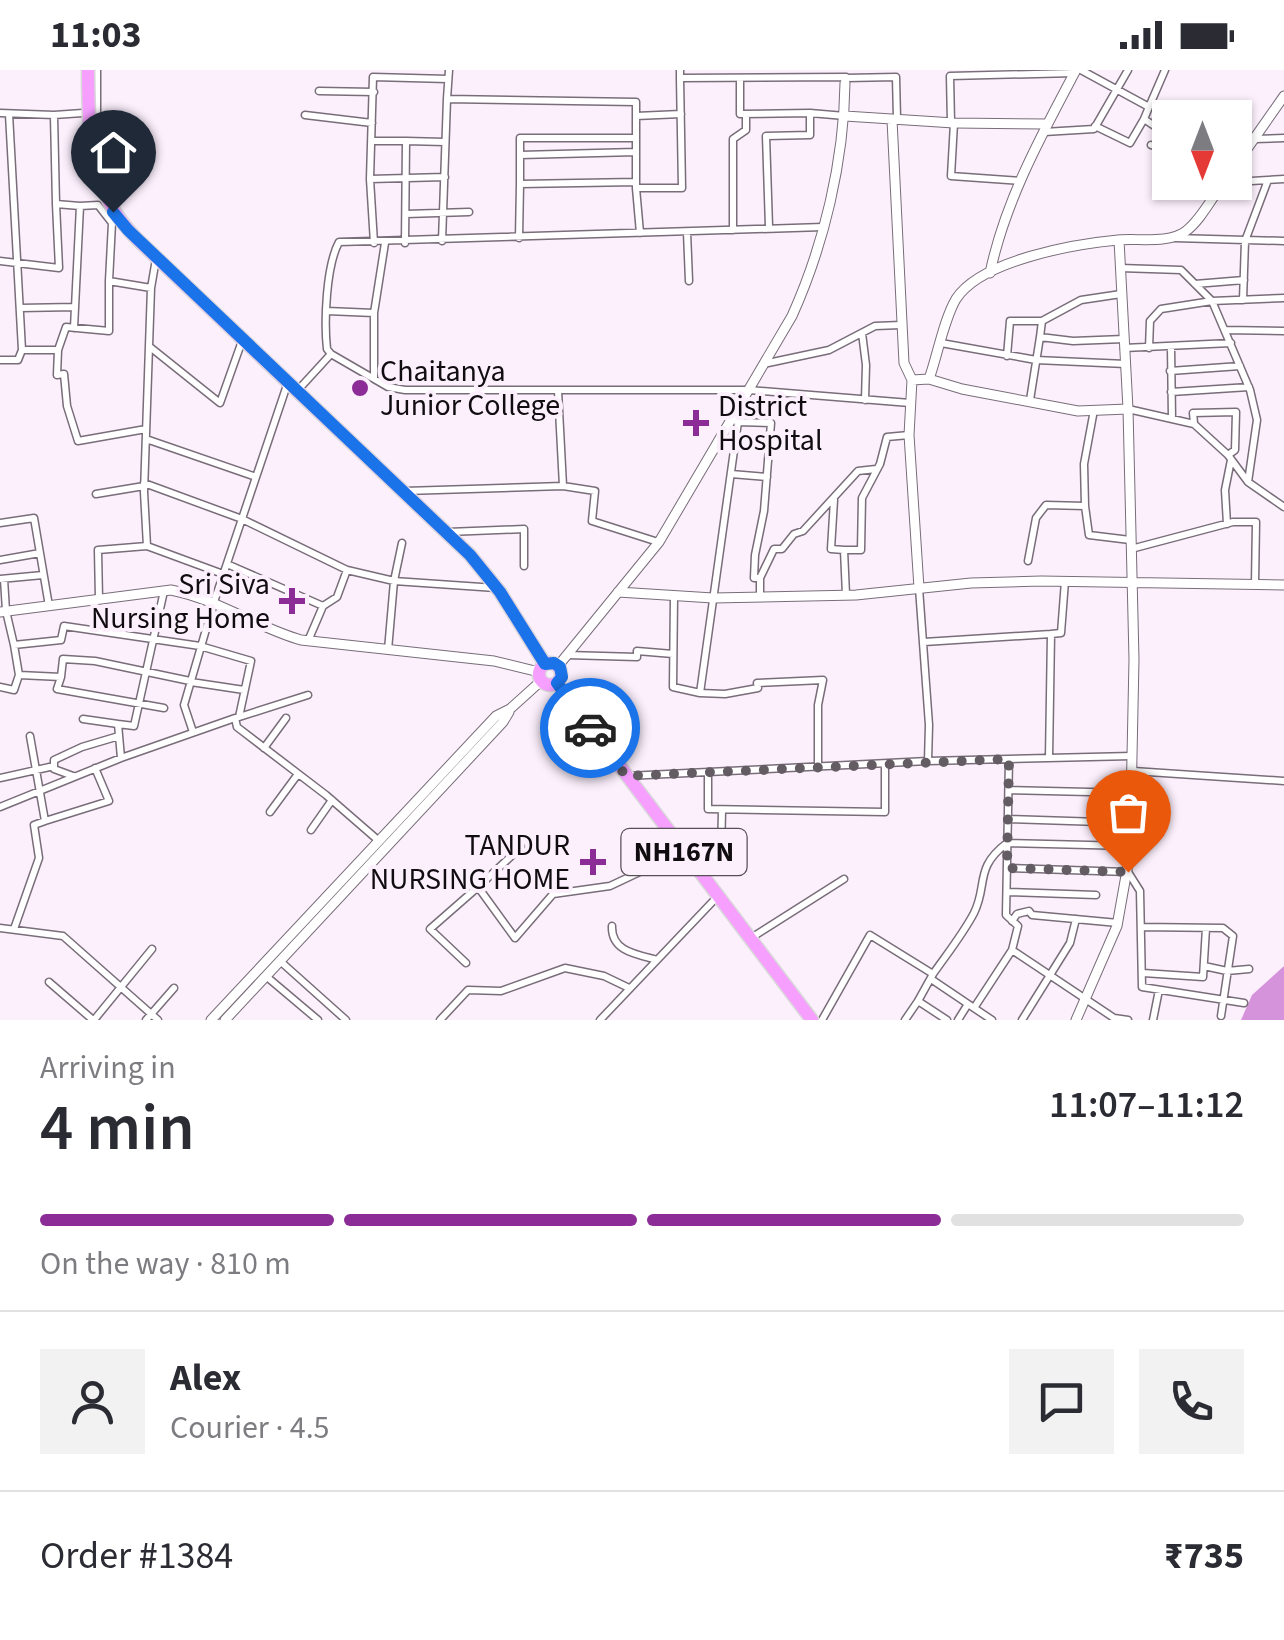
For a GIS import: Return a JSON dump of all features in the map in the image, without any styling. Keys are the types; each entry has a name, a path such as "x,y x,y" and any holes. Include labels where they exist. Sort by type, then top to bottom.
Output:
{"highway":[{"path":"88,70 95,170 113,212 242,342 446,532 498,588 550,668"},
{"name":"NH167N","path":"550,668 562,673 557,683 812,1020"}],"street":[{"path":"0,360 18,360 22,350 4,114 97,112 97,70"},
{"path":"740,78 740,114 810,112 1094,129 1128,70"},
{"path":"1096,126 1130,142 1165,70"},
{"path":"990,272 1021,182 1077,71"},
{"path":"1021,182 952,176 950,76 1077,71 1149,107"},
{"path":"520,184 682,188 680,74 846,80 896,77 901,325 904,363 912,380 909,435 930,725 928,761"},
{"path":"374,243 370,179 373,77 448,75 442,241"},
{"path":"211,1020 278,959 503,722 659,542 768,363 810,276 824,227 845,116 846,80"},
{"path":"319,91 374,92"},
{"path":"1254,139 1284,96"},
{"path":"447,98 636,102 640,233"},
{"path":"769,227 766,136 810,135 810,112"},
{"path":"636,116 682,114"},
{"path":"733,230 733,138 746,130 746,114"},
{"path":"0,262 59,268 54,115"},
{"path":"305,115 372,123"},
{"path":"1144,119 1152,125"},
{"path":"519,238 520,138 636,138"},
{"path":"1254,139 1284,138"},
{"path":"372,141 445,142"},
{"path":"405,243 406,141"},
{"path":"520,155 636,152"},
{"path":"370,179 444,177"},
{"path":"1243,300 1245,241 1268,180"},
{"path":"1252,181 1284,180"},
{"path":"1168,238 1186,232 1210,200"},
{"path":"56,204 98,204 112,224 109,332 66,327 58,350 57,375 64,374 67,406 78,441 146,429"},
{"path":"74,328 80,206"},
{"path":"406,214 469,212"},
{"path":"824,227 405,243 339,242 332,262 326,338 331,354 388,387 406,390 749,390 910,403"},
{"path":"688,232 690,282"},
{"path":"929,379 956,299 990,272 1064,250 1118,240 1284,241"},
{"path":"1076,1020 1118,923 1130,846 1132,581 1128,409 1118,240"},
{"path":"374,378 374,313 386,243"},
{"path":"147,546 144,485 151,288 156,258"},
{"path":"1120,268 1181,270 1212,302 1249,388 1257,420 1248,482"},
{"path":"1195,284 1244,280"},
{"path":"109,281 151,288"},
{"path":"1007,356 1010,320 1042,321 1081,300 1122,294"},
{"path":"1150,348 1150,322 1161,309 1284,298"},
{"path":"20,308 75,307"},
{"path":"327,312 374,313"},
{"path":"1030,400 1042,321"},
{"path":"768,363 829,350 874,326 901,325"},
{"path":"1225,330 1284,330"},
{"path":"862,333 865,400"},
{"path":"1040,336 1150,348 1231,344"},
{"path":"149,346 220,403 242,342"},
{"path":"942,343 1038,360 1126,364"},
{"path":"1170,346 1172,419"},
{"path":"22,350 58,350"},
{"path":"193,732 184,704 256,477 292,388 331,354"},
{"path":"1170,371 1240,366"},
{"path":"912,380 929,379 1078,411 1128,409 1194,424 1230,457 1248,482 1284,508"},
{"path":"1171,392 1249,388"},
{"path":"558,391 562,486"},
{"path":"1094,410 1084,464 1089,535 1130,545 1227,524 1256,522 1255,584"},
{"path":"1194,424 1193,413 1236,412 1235,450 1230,457 1225,490 1227,524"},
{"path":"700,693 735,421"},
{"path":"735,421 771,423 764,511 755,555 754,578 760,578"},
{"path":"834,500 831,549 861,550 862,498 887,437 909,435"},
{"path":"146,440 256,477"},
{"path":"760,597 760,578 774,549 782,548 834,500 858,471 877,469"},
{"path":"731,474 767,477"},
{"path":"96,494 144,485 242,519 346,570 394,581 498,588"},
{"path":"405,492 562,486 595,491 592,520 659,542"},
{"path":"1028,561 1036,518 1046,505 1085,506"},
{"path":"0,523 34,518 48,606"},
{"path":"446,532 524,529 524,566"},
{"path":"388,650 394,581 402,544"},
{"path":"99,599 98,550 147,546 223,574"},
{"path":"844,550 846,595"},
{"path":"0,560 40,553"},
{"path":"227,564 323,606"},
{"path":"308,641 323,606 337,597 346,570"},
{"path":"0,687 14,690 19,674 3,611 2,579 43,575"},
{"path":"618,592 713,598 846,595 1065,581 1284,585"},
{"path":"924,642 1061,633 1065,581"},
{"path":"82,719 134,726 164,591"},
{"path":"3,611 164,591 194,594 272,632 308,641 550,668 637,657 637,651 673,654"},
{"path":"674,597 672,687 726,694 779,679 823,680 818,705 818,767"},
{"path":"14,644 61,640 64,626 200,647 251,660 237,726 384,845"},
{"path":"1049,758 1052,634"},
{"path":"164,708 57,689 64,660 94,661 244,690"},
{"path":"19,674 61,677"},
{"path":"0,806 121,758 308,694"},
{"path":"264,748 286,718"},
{"path":"118,724 121,758"},
{"path":"30,736 45,822"},
{"path":"75,776 54,769 54,760 119,736"},
{"path":"626,776 928,761 1133,756"},
{"path":"958,1020 1012,950 1018,926 1006,915 1009,759"},
{"path":"708,772 708,809 885,812 885,764"},
{"path":"0,778 54,766"},
{"path":"14,929 39,858 34,825 109,802 94,768"},
{"path":"1133,771 1284,781"},
{"path":"270,812 298,774"},
{"path":"1008,790 1132,793"},
{"path":"311,830 332,800"},
{"path":"478,888 515,938 553,894 610,886 686,855 721,855 722,810"},
{"path":"1008,819 1131,822"},
{"path":"905,1020 976,910 980,882 994,854 1007,843 1130,846"},
{"path":"466,963 430,929 521,846"},
{"path":"1007,868 1128,872"},
{"path":"1128,872 1140,890 1142,987 1244,1003"},
{"path":"750,938 844,879"},
{"path":"1006,892 1096,895"},
{"path":"600,1020 718,896"},
{"path":"1012,921 1017,914 1029,911 1032,916 1118,923"},
{"path":"1022,1020 1070,943 1076,920"},
{"path":"612,926 612,938 618,946 656,960"},
{"path":"1142,926 1223,928 1233,936 1220,1016"},
{"path":"0,928 63,936 152,1018 174,988"},
{"path":"1143,974 1203,977 1206,928"},
{"path":"822,1020 870,935 992,1020"},
{"path":"49,982 94,1020 152,950"},
{"path":"1012,950 1114,1018 1128,1020"},
{"path":"226,1020 267,977 278,959"},
{"path":"278,959 346,1020"},
{"path":"1204,966 1227,971 1249,969"},
{"path":"440,1020 468,990 501,991 564,968 604,976 629,988"},
{"path":"267,977 318,1020"},
{"path":"1153,1020 1158,990"},
{"path":"918,1000 947,1020"}],"shaded area":[{"path":"1284,966 1284,1020 1241,1020 1252,995"}],"way so far":[{"path":"590,728 626,776 1009,759 1007,868 1128,872"}],"place":[{"name":"Chaitanya Junior College","path":"360,388"},
{"name":"District Hospital","path":"696,423"},
{"name":"Sri Siva Nursing Home","path":"292,601"},
{"name":"TANDUR NURSING HOME","path":"593,862"}],"route":[{"path":"113,212 242,342 373,460 470,555 500,592 545,664 560,667 562,677 557,683 590,728"}]}
